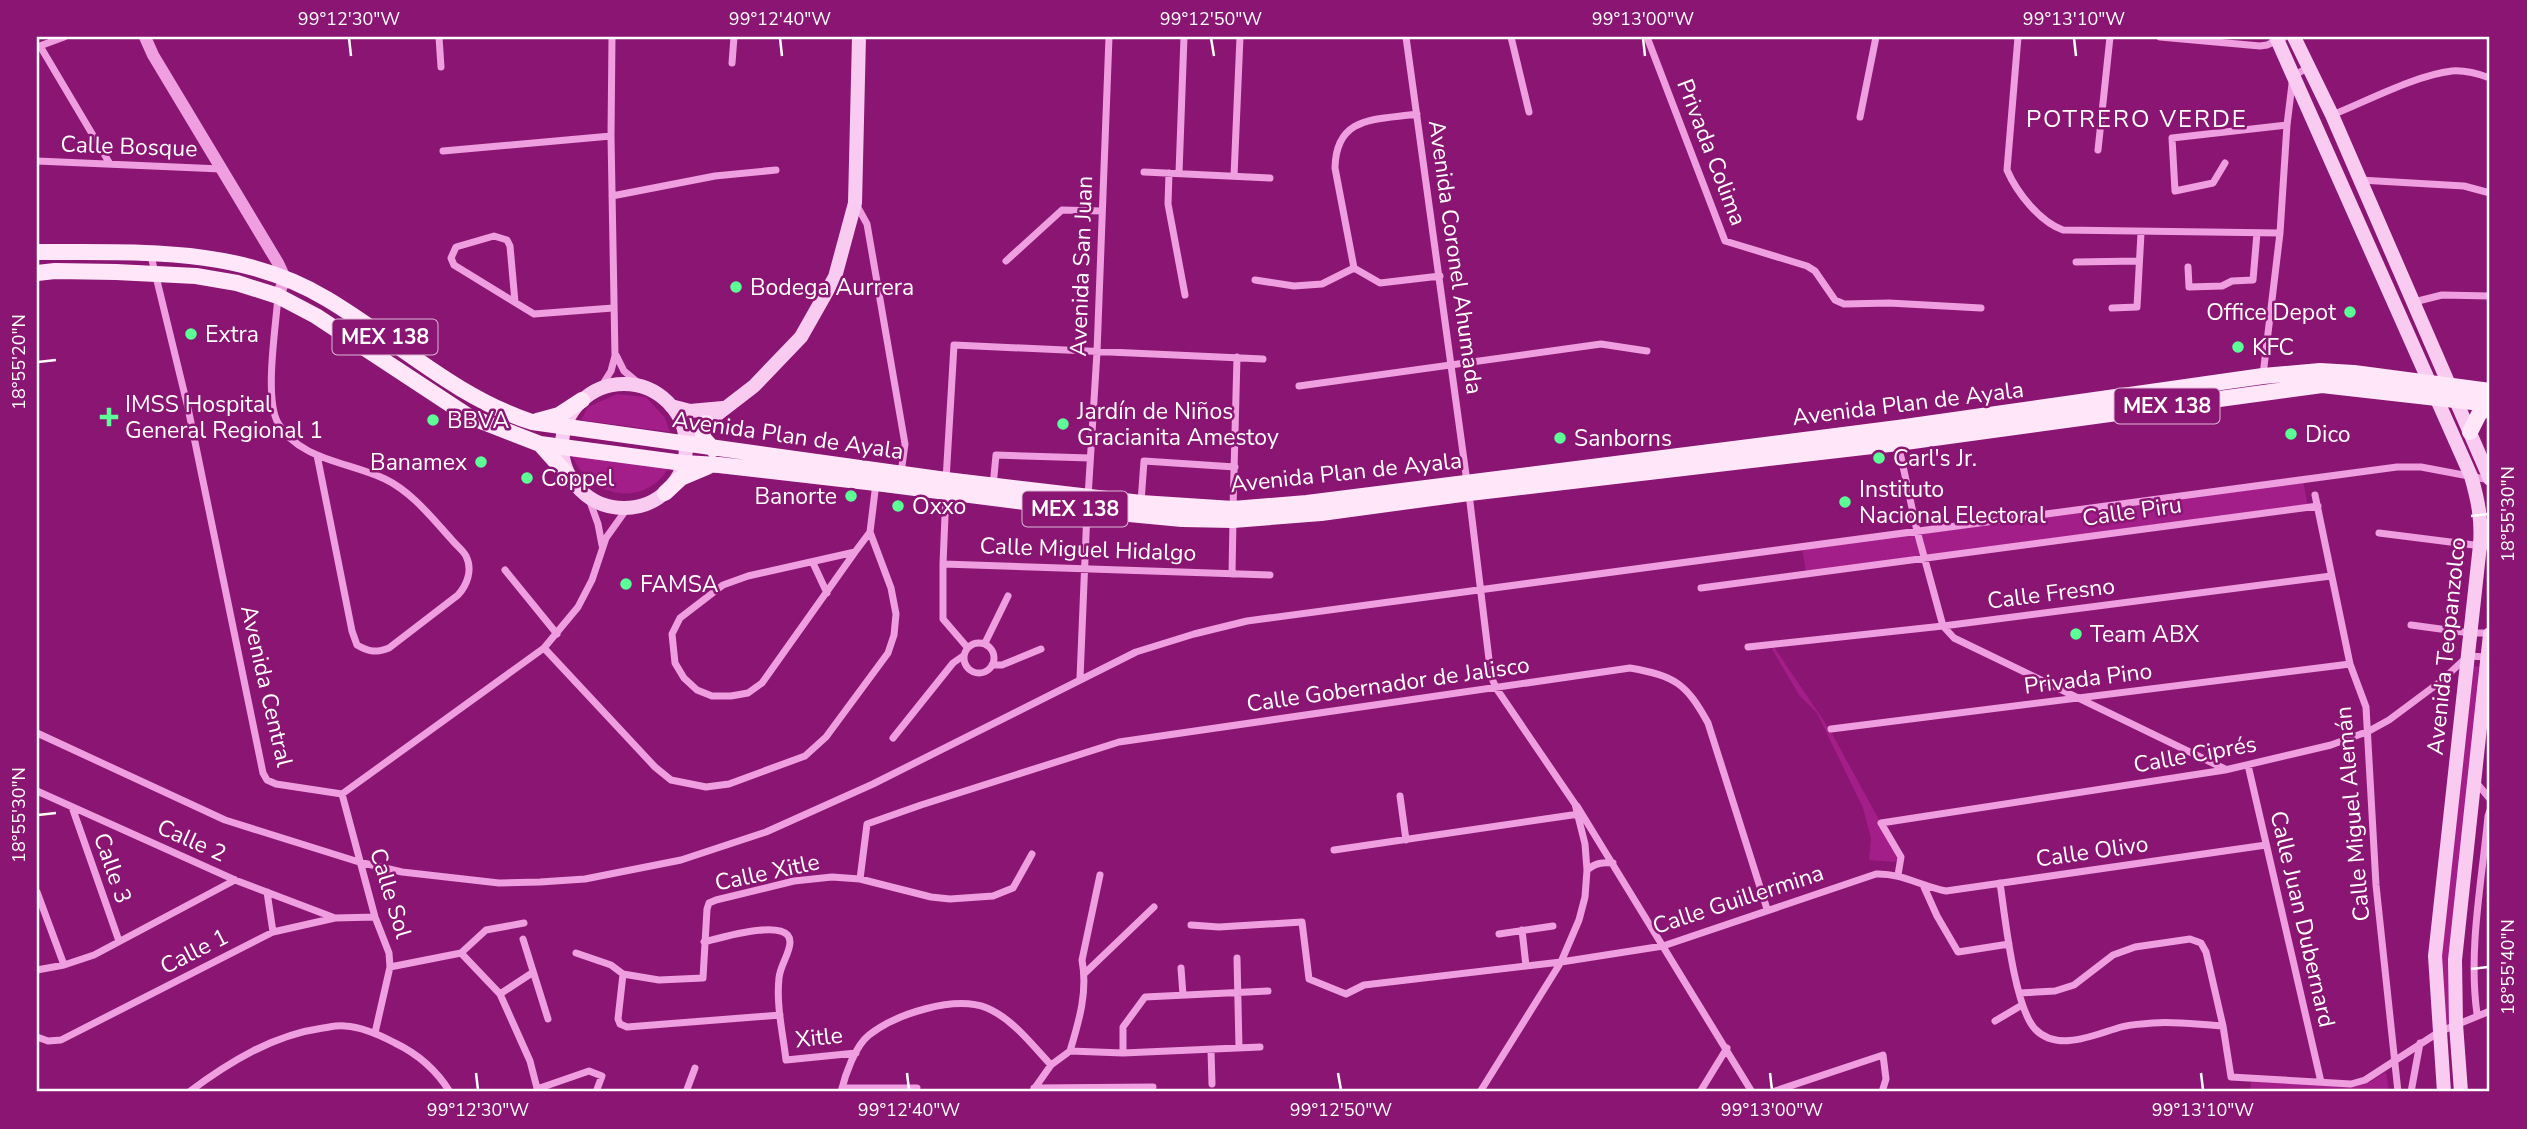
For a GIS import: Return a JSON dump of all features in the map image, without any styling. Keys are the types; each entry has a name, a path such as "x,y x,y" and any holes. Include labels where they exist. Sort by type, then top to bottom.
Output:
{"main road":[{"path":"685,444 706,423 754,386 801,337 835,276 855,203 859,37"},
{"path":"2294,37 2332,115 2490,480"},
{"name":"Avenida Teopanzolco","path":"2279,38 2293,76 2471,476 2482,522 2485,546 2470,633 2435,956 2444,1092"},
{"path":"2367,244 2384,235"},
{"name":"Avenida Plan de Ayala","path":"37,252 150,251 241,263 285,278 326,298 477,399 532,422 901,474 946,486 1182,519 1307,503 1468,488 2322,385 2454,393 2490,391"},
{"name":"Avenida Plan de Ayala","path":"37,273 155,272 236,283 278,296 316,316 468,416 540,444 683,463 876,483 993,486 1087,504 1141,503 1233,514"},
{"name":"Avenida Plan de Ayala","path":"1898,435 2263,376 2331,372 2434,391"},
{"path":"532,422 559,415 601,387 614,383 642,386 658,393 671,407 681,425 685,444 683,463 676,479 665,493"},
{"name":"Avenida Plan de Ayala","path":"2454,393 2490,404"},
{"path":"572,480 565,465 565,428 582,400"},
{"path":"2470,432 2479,414 2490,404"},
{"path":"671,407 690,411 724,408"},
{"path":"706,423 703,427 703,438 713,449"},
{"path":"540,444 589,499 606,507 626,510 654,502 691,473 719,465"},
{"name":"Avenida Teopanzolco","path":"2461,1092 2455,960 2490,634"}],"street":[{"path":"64,37 38,46 110,164"},
{"path":"145,37 153,55 285,278 278,296 271,400 276,420 288,438 317,455 386,480 419,504 466,557 469,570 467,585 458,595 389,648 378,652 367,651 357,645 352,631 317,455"},
{"path":"439,37 440,67"},
{"path":"601,387 611,371 614,348 612,37"},
{"path":"732,63 734,37"},
{"name":"Avenida San Juan","path":"1080,678 1097,352 1109,37"},
{"path":"1179,173 1184,37"},
{"path":"1234,176 1240,37"},
{"name":"Avenida Coronel Ahumada","path":"1406,37 1482,588 1491,676 1496,688 1580,814 1587,870 1585,897 1579,919 1561,962 1480,1092"},
{"path":"1511,37 1529,112"},
{"name":"Privada Colima","path":"1647,37 1725,242 1807,266 1815,271 1835,300 1843,304 1889,303 1981,308"},
{"path":"1860,117 1876,37"},
{"path":"2018,37 2007,170 2014,186 2052,226 2063,230 2141,233 2280,233"},
{"path":"2098,150 2110,37"},
{"path":"2160,37 2260,46 2279,38"},
{"path":"2263,376 2280,233 2293,76 2309,67"},
{"path":"2332,115 2432,75 2455,71 2490,78"},
{"path":"1417,114 1362,122 1349,129 1339,140 1335,152 1335,168 1354,268 1380,283 1440,276"},
{"path":"2225,163 2213,183 2175,191 2172,138 2287,125"},
{"path":"443,151 611,136"},
{"name":"Calle Bosque","path":"37,161 221,169"},
{"path":"612,196 715,176 776,170"},
{"path":"1144,172 1270,178"},
{"path":"1169,173 1168,204 1185,295"},
{"path":"2360,180 2464,186 2490,193"},
{"path":"855,203 867,224 903,430 905,444 901,474"},
{"path":"1006,261 1062,210 1102,211"},
{"path":"2112,308 2137,307 2141,233"},
{"path":"2188,267 2189,287 2222,286 2232,281 2253,280 2257,233"},
{"path":"515,302 510,246 507,240 494,236 456,247 451,258 454,265 534,314 614,308"},
{"name":"Avenida Central","path":"150,251 188,408 262,773 267,780 276,784 342,794"},
{"path":"2076,262 2138,261"},
{"path":"1255,280 1294,286 1322,284 1354,268"},
{"path":"2414,302 2442,295 2490,296"},
{"path":"1299,386 1601,344 1647,351"},
{"path":"967,648 943,619 946,486 954,345 1263,359"},
{"path":"614,348 624,371 642,386"},
{"path":"1232,574 1237,357"},
{"path":"1898,435 1924,558 1943,626 1954,638 2225,770"},
{"path":"993,486 996,455 1090,458"},
{"path":"1141,503 1144,461 1235,467"},
{"path":"37,733 225,820 359,862 402,872 499,883 585,878 681,860 766,832 820,809 1136,652 1247,621 2398,467 2421,467 2490,480"},
{"path":"544,648 671,780 706,787 729,784 805,756 826,737 888,653 894,635 896,614 891,588 870,532 876,483"},
{"name":"Calle Miguel Alemán","path":"2315,495 2350,664 2366,706 2376,885 2398,1092"},
{"path":"589,499 598,524 602,548"},
{"name":"Calle Piru","path":"1701,588 2318,506"},
{"path":"342,794 544,648 578,607 592,580 611,528 626,510"},
{"path":"855,552 760,573 723,585 680,618 672,634 675,663 684,678 697,690 712,696 748,692 762,683 870,532"},
{"path":"2379,533 2485,546"},
{"path":"813,563 827,593"},
{"name":"Calle Miguel Hidalgo","path":"943,564 1270,575"},
{"path":"505,570 557,634"},
{"name":"Calle Fresno","path":"1748,647 1943,626 2331,576"},
{"path":"985,643 1008,596"},
{"path":"2411,625 2490,634"},
{"path":"893,738 967,648 979,642 985,643 993,653 992,665"},
{"path":"963,656 971,671 983,672 992,665 1002,665 1041,649"},
{"path":"2468,656 2487,657"},
{"name":"Calle Ciprés","path":"1898,875 1901,857 1881,823 2225,770 2331,745 2369,731 2415,702 2468,656"},
{"name":"Privada Pino","path":"1831,729 2350,664"},
{"name":"Calle Gobernador de Jalisco","path":"860,878 867,824 1119,742 1630,668 1659,673 1678,683 1695,699 1708,723 1768,909"},
{"name":"Calle Juan Dubernard","path":"2248,765 2321,1082"},
{"path":"2474,781 2490,799"},
{"name":"Calle 2","path":"37,790 235,880 335,918"},
{"name":"Calle Sol","path":"342,794 359,862 389,953 390,967 376,1033"},
{"path":"1400,796 1406,840"},
{"name":"Calle 3","path":"72,807 119,941"},
{"path":"2477,1014 2473,985 2474,961 2490,810"},
{"path":"1334,850 1580,814 1613,863 1752,1092"},
{"name":"Calle Olivo","path":"1924,887 1946,891 2266,845"},
{"name":"Calle Xitle","path":"623,974 659,981 703,978 707,909 709,903 716,900 793,881 831,877 860,878 931,898 993,896 1013,887 1032,854"},
{"path":"1587,870 1594,864 1613,863"},
{"name":"Calle Guillermina","path":"1191,925 1219,927 1302,922 1309,979 1346,994 1364,985 1561,962 1663,946 1876,874 1898,875 1924,887"},
{"path":"1033,1090 1051,1066 1070,1051 1082,1011 1085,973 1082,960 1100,875"},
{"path":"37,970 94,955 235,880"},
{"path":"2000,883 2022,1005 2034,1028 2046,1037 2074,1041 2124,1026 2156,1023 2223,1026"},
{"path":"1924,887 1958,952 2009,944"},
{"path":"37,892 64,965"},
{"path":"267,892 273,932"},
{"path":"1085,973 1154,907"},
{"name":"Calle 1","path":"37,1037 48,1041 61,1040 273,932 335,918 376,917"},
{"path":"390,967 461,953 486,930 524,923"},
{"path":"1499,934 1553,926"},
{"path":"576,953 611,965 623,974 618,1019 620,1024 627,1027 780,1015 778,980 781,965 791,943 789,936 769,929 704,942"},
{"path":"1522,930 1526,966"},
{"path":"523,939 548,1019"},
{"path":"2020,993 2055,991 2074,985 2113,955 2135,947 2190,939 2201,943 2206,951 2231,1077 2351,1084 2365,1080 2439,1032 2477,1014 2490,1011"},
{"path":"461,953 500,994 530,1061 537,1091 589,1071 602,1076 596,1092"},
{"path":"1237,958 1239,1048"},
{"path":"1181,968 1183,995"},
{"path":"500,994 532,973"},
{"path":"1123,1053 1123,1027 1145,997 1268,991"},
{"path":"917,1088 841,1090 856,1053 867,1036 889,1023 942,1005 966,1003 986,1008 1008,1021 1051,1066"},
{"path":"1995,1021 2022,1005"},
{"name":"Xitle","path":"780,1015 786,1060 856,1053"},
{"path":"189,1092 225,1066 265,1045 305,1031 343,1025 376,1033 410,1050 439,1075 450,1092"},
{"path":"2412,1092 2420,1043"},
{"path":"1070,1051 1123,1053 1260,1047"},
{"path":"1700,1092 1727,1048"},
{"path":"1211,1050 1212,1084"},
{"path":"1772,1092 1883,1055 1886,1079 1882,1092"},
{"path":"686,1092 695,1068"},
{"path":"1033,1090 1153,1087"}],"shaded area":[{"path":"617,394 646,397 665,418 670,432 581,420 588,407"},
{"path":"572,455 669,467 659,480 646,489 618,493 591,481 580,470"},
{"path":"2303,480 2308,507 1806,573 1802,547"},
{"path":"1774,647 1830,730 1900,858 1894,862 1869,860 1871,838 1863,808 1817,713 1799,695 1772,649"},
{"path":"2467,665 2487,668 2456,1024 2439,1032 2435,985"},
{"path":"2386,1072 2389,1092 2250,1092 2251,1082 2350,1085 2370,1082"}],"place":[{"name":"Bodega Aurrera","path":"736,287"},
{"name":"Office Depot","path":"2350,312"},
{"name":"Extra","path":"191,334"},
{"name":"KFC","path":"2238,347"},
{"name":"IMSS Hospital General Regional 1","path":"109,417"},
{"name":"BBVA","path":"433,420"},
{"name":"Jardín de Niños Gracianita Amestoy","path":"1063,424"},
{"name":"Dico","path":"2291,434"},
{"name":"Sanborns","path":"1560,438"},
{"name":"Carl's Jr.","path":"1879,458"},
{"name":"Banamex","path":"481,462"},
{"name":"Coppel","path":"527,478"},
{"name":"Banorte","path":"851,496"},
{"name":"Instituto Nacional Electoral","path":"1845,502"},
{"name":"Oxxo","path":"898,506"},
{"name":"FAMSA","path":"626,584"},
{"name":"Team ABX","path":"2076,634"}],"district":[{"name":"POTRERO VERDE","path":"2137,119"}]}
